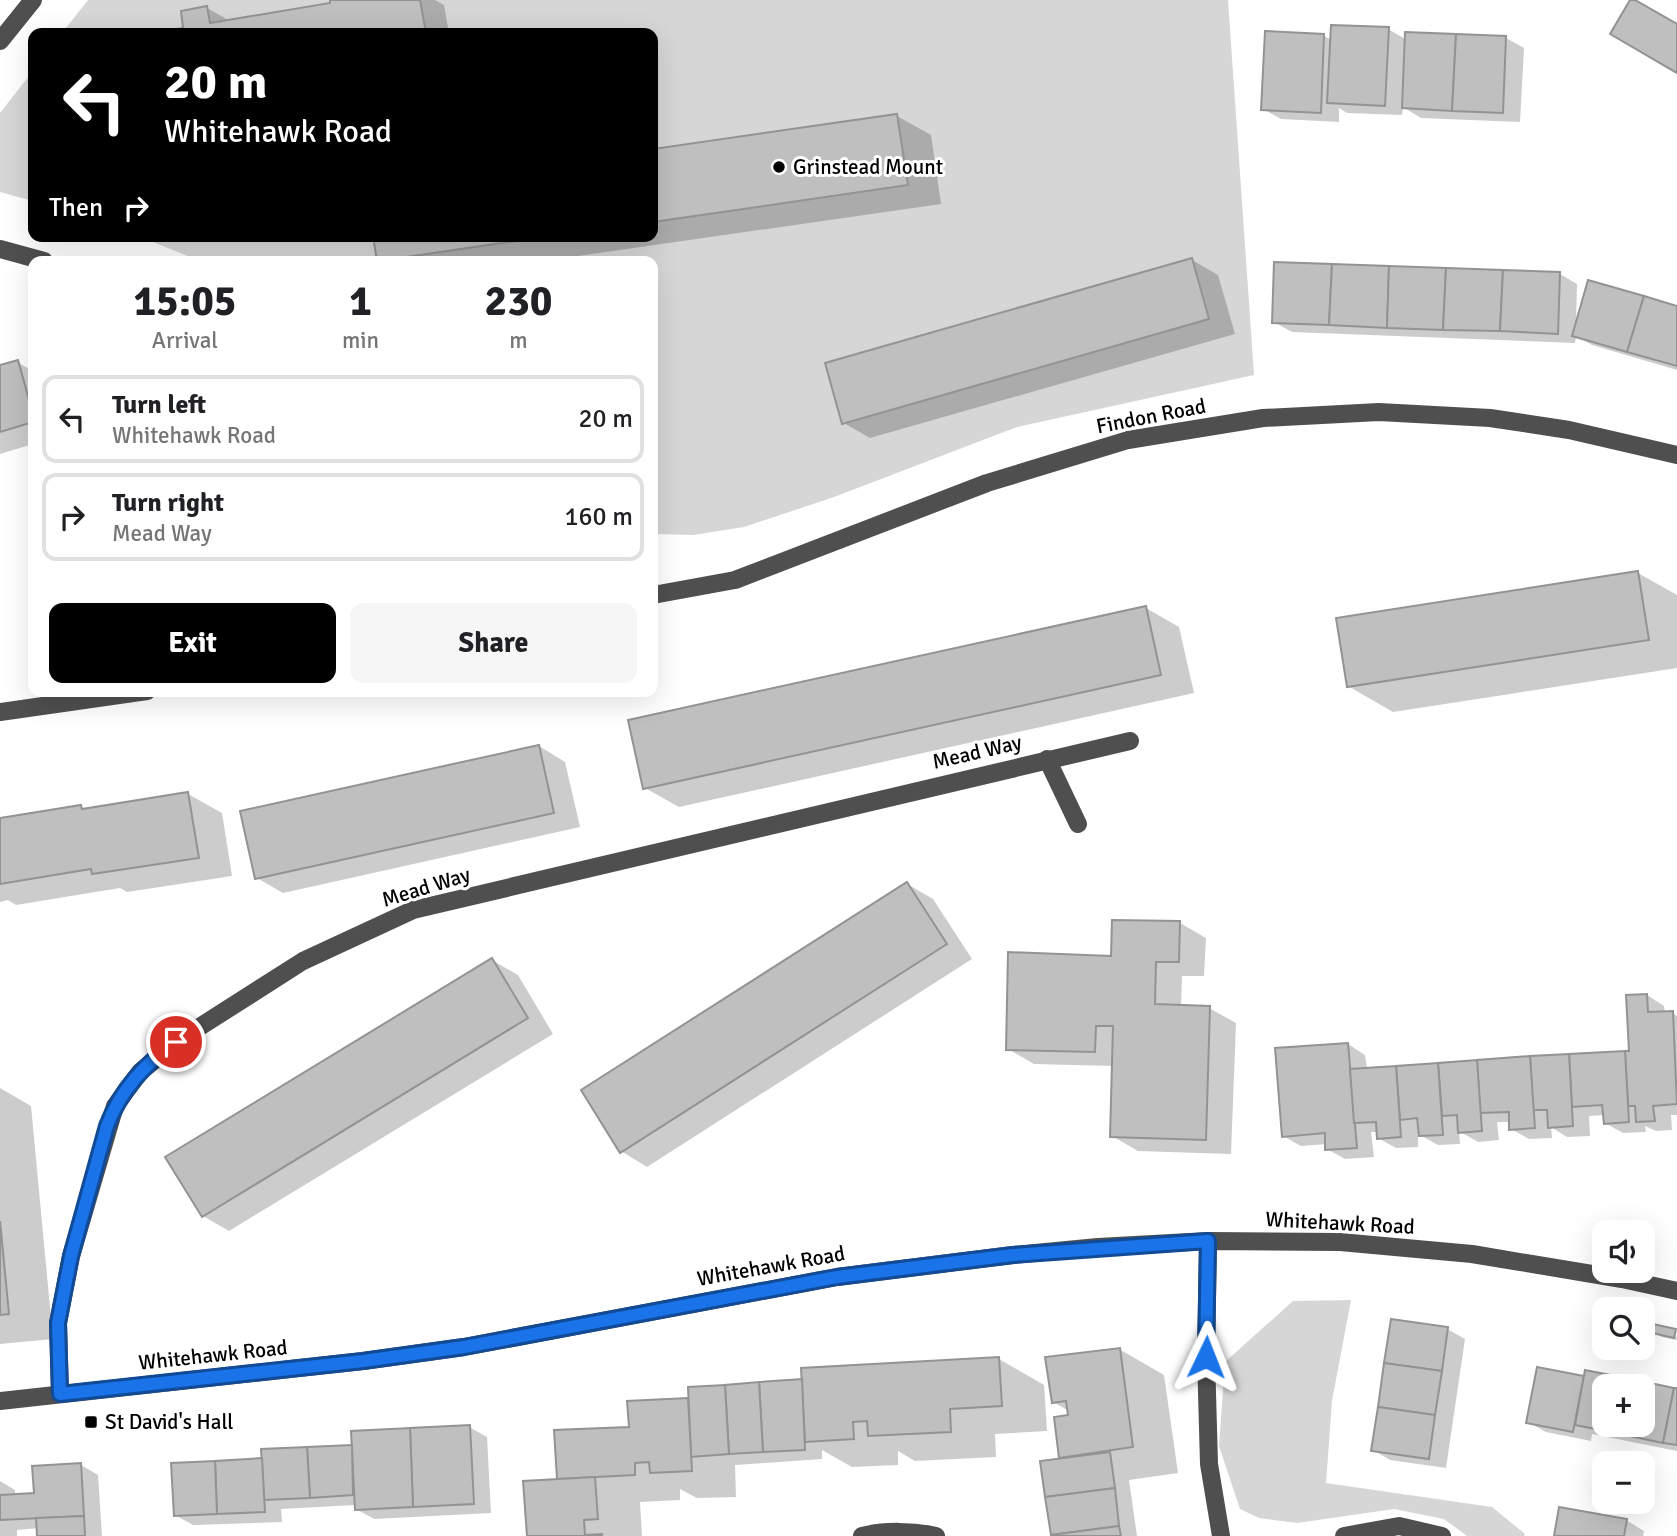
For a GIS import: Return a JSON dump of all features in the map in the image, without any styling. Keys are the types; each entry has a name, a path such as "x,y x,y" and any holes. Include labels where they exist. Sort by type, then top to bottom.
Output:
{"street":[{"path":"0,41 33,0"},
{"path":"0,248 28,256"},
{"name":"Findon Road","path":"658,594 735,580 987,483 1128,440 1263,418 1379,412 1490,418 1569,430 1677,455"},
{"path":"0,712 104,697"},
{"name":"Mead Way","path":"60,1394 58,1323 71,1256 115,1106 158,1055 303,961 413,910 1130,741"},
{"name":"Mead Way","path":"1047,759 1078,824"},
{"path":"1208,1241 1206,1357 1209,1464 1221,1536"},
{"name":"Whitehawk Road","path":"0,1401 363,1361 464,1347 837,1277 1013,1255 1208,1241 1340,1242 1472,1254 1677,1291"},
{"path":"1344,1536 1399,1526 1443,1536"},
{"path":"862,1536 922,1533 936,1536"}],"shaded area":[{"path":"88,0 1228,0 1254,375 1017,427 834,497 744,527 693,535 658,534 658,256 188,256 153,242 658,242 658,28 66,28"},
{"path":"28,77 28,200 0,192 0,113"},
{"path":"1351,1300 1332,1401 1326,1483 1492,1507 1525,1534 1524,1536 1467,1536 1444,1519 1394,1509 1297,1523 1259,1518 1240,1509 1219,1446 1225,1362 1293,1301"}],"building":[{"path":"330,0 420,0 425,28 183,28 181,11 207,6 210,23 330,3"},
{"path":"1630,0 1635,0 1677,24 1677,73 1610,34"},
{"path":"1331,25 1389,27 1385,106 1327,103"},
{"path":"1265,31 1324,34 1321,113 1261,110"},
{"path":"1405,32 1456,34 1452,111 1402,108"},
{"path":"1456,34 1506,36 1503,113 1452,111"},
{"name":"Grinstead Mount","path":"897,114 908,185 658,221 658,148"},
{"path":"374,242 508,242 412,256 376,256"},
{"path":"1192,258 1209,319 842,424 825,363"},
{"path":"1274,262 1332,264 1329,325 1272,323"},
{"path":"1332,264 1389,266 1387,328 1329,325"},
{"path":"1389,266 1446,268 1443,330 1387,328"},
{"path":"1446,268 1503,270 1500,331 1443,330"},
{"path":"1503,270 1560,272 1558,334 1500,331"},
{"path":"1588,280 1644,296 1627,352 1572,336"},
{"path":"1644,296 1677,306 1677,366 1627,352"},
{"path":"18,360 28,396 28,424 0,432 0,365"},
{"path":"1638,571 1649,640 1347,687 1336,618"},
{"path":"1146,606 1161,675 643,789 628,720"},
{"path":"539,745 554,813 255,879 240,811"},
{"path":"188,792 199,858 92,874 91,869 0,884 0,818 81,805 82,809"},
{"path":"907,882 947,944 620,1153 581,1090"},
{"path":"1112,920 1180,921 1179,962 1156,962 1155,1004 1210,1006 1206,1140 1110,1137 1113,1026 1096,1026 1095,1052 1006,1050 1008,952 1111,956"},
{"path":"492,958 528,1018 202,1217 165,1157"},
{"path":"1647,994 1648,1012 1673,1011 1677,1104 1653,1106 1655,1121 1636,1122 1635,1106 1628,1106 1626,995"},
{"path":"1348,1043 1357,1148 1325,1150 1325,1133 1282,1137 1275,1048"},
{"path":"1625,1051 1629,1122 1604,1124 1602,1105 1572,1107 1569,1054"},
{"path":"1569,1054 1573,1126 1548,1128 1547,1110 1533,1110 1530,1056"},
{"path":"1530,1056 1535,1128 1509,1130 1509,1112 1480,1113 1477,1060"},
{"path":"1477,1060 1482,1131 1458,1133 1457,1115 1442,1116 1438,1063"},
{"path":"1438,1063 1443,1135 1419,1136 1417,1118 1400,1120 1396,1066"},
{"path":"1396,1066 1401,1137 1377,1139 1376,1122 1354,1123 1350,1069"},
{"path":"0,1221 9,1314 0,1315"},
{"path":"1391,1319 1448,1327 1442,1371 1384,1363"},
{"path":"1655,1324 1676,1329 1674,1338 1655,1334"},
{"path":"1120,1348 1133,1447 1059,1458 1054,1417 1068,1415 1066,1401 1052,1403 1045,1357"},
{"path":"999,1357 1002,1406 950,1409 951,1432 868,1436 867,1421 853,1422 854,1439 805,1442 801,1368"},
{"path":"1384,1363 1442,1371 1435,1415 1378,1407"},
{"path":"1537,1367 1584,1376 1573,1432 1526,1423"},
{"path":"1585,1370 1605,1374 1592,1374 1592,1428 1575,1425"},
{"path":"802,1379 805,1450 763,1452 759,1382"},
{"path":"759,1382 763,1452 729,1454 725,1385"},
{"path":"1655,1384 1674,1388 1663,1443 1634,1437 1655,1437"},
{"path":"725,1385 729,1454 691,1457 688,1387"},
{"path":"1674,1388 1677,1388 1677,1445 1663,1443"},
{"path":"688,1398 692,1471 650,1473 649,1462 635,1463 635,1475 557,1479 554,1430 629,1427 627,1401"},
{"path":"1378,1407 1435,1415 1429,1459 1371,1451"},
{"path":"470,1425 474,1504 413,1507 410,1428"},
{"path":"410,1428 413,1507 355,1510 351,1431"},
{"path":"352,1445 353,1495 310,1498 307,1447"},
{"path":"307,1447 310,1498 264,1500 261,1449"},
{"path":"1110,1452 1115,1488 1045,1497 1040,1461"},
{"path":"262,1458 265,1512 217,1514 215,1461"},
{"path":"215,1461 217,1514 174,1516 171,1463"},
{"path":"81,1463 84,1516 0,1520 0,1495 34,1493 32,1466"},
{"path":"595,1477 598,1519 584,1520 585,1535 602,1536 527,1536 523,1481"},
{"path":"1115,1488 1119,1526 1051,1535 1045,1497"},
{"path":"1559,1507 1627,1519 1624,1536 1554,1536"},
{"path":"84,1516 85,1536 37,1536 36,1518"},
{"path":"1119,1526 1121,1536 1051,1536 1051,1535"}],"place":[{"name":"Grinstead Mount","path":"779,167"},
{"name":"St David's Hall","path":"91,1422"}],"route":[{"path":"176,1042 158,1055 125,1089 107,1126 71,1256 58,1323 60,1394 363,1361 464,1347 837,1277 1013,1255 1208,1241 1206,1357"}]}
